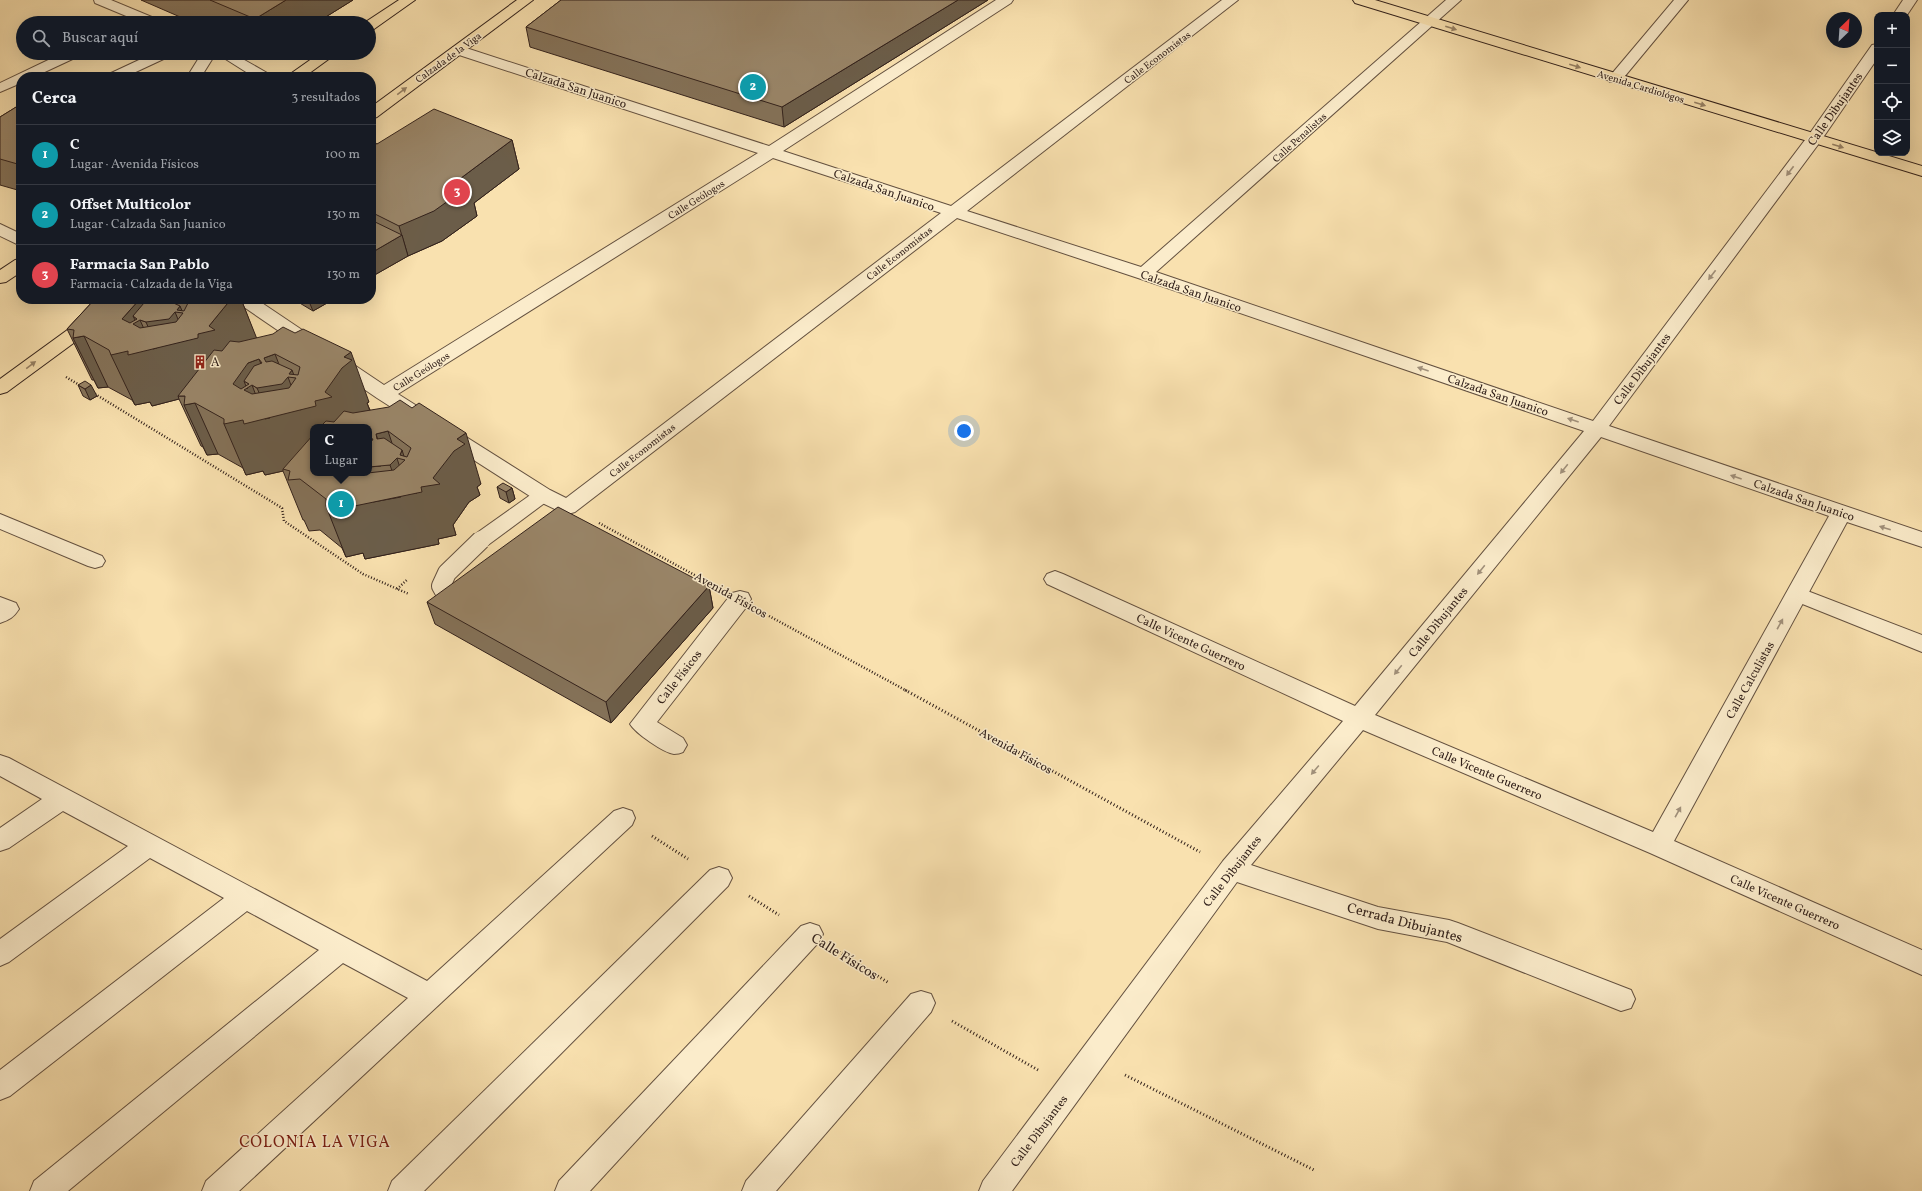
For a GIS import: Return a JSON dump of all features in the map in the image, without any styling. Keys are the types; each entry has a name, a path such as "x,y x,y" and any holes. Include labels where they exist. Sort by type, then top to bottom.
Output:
{"main road":[{"path":"376,21 408,0"},
{"name":"Calzada de la Viga","path":"376,110 526,0"},
{"name":"Avenida Cardiológos","path":"1360,0 1615,79 1922,171"},
{"path":"302,72 320,60"},
{"path":"0,278 16,267"},
{"path":"0,388 115,304"}],"street":[{"name":"Calle Geólogos","path":"384,394 771,152 1006,0"},
{"name":"Calle Economistas","path":"568,508 952,212 1231,0"},
{"name":"Calle Penalistas","path":"1144,274 1454,0"},
{"path":"1615,79 1681,0"},
{"path":"1902,12 1910,0"},
{"name":"Calzada San Juanico","path":"458,50 1144,274 1922,540"},
{"name":"Calle Dibujantes","path":"994,1191 1071,1089 1232,869 1359,718 1597,428 1814,139 1874,52"},
{"path":"0,228 16,237"},
{"path":"251,304 384,394 543,495 568,508"},
{"name":"Calle Calculistas","path":"1659,846 1841,513"},
{"name":"Calle Vicente Guerrero","path":"1055,579 1359,718 1659,846 1922,963"},
{"name":"Calle Físicos","path":"675,745 642,724 740,600"},
{"path":"0,605 8,609 0,615"},
{"path":"0,765 429,996"},
{"path":"0,841 62,798"},
{"path":"217,1191 622,818"},
{"path":"0,954 149,845"},
{"name":"Cerrada Dibujantes","path":"1232,869 1378,918 1449,931 1621,999"},
{"path":"403,1191 719,878"},
{"path":"0,1087 245,897"},
{"path":"570,1191 810,934"},
{"path":"45,1191 341,948"},
{"path":"757,1191 921,1003"}],"lane":[{"path":"100,0 133,16"},
{"path":"33,72 59,60"},
{"path":"125,72 150,60"},
{"path":"197,72 205,60"},
{"path":"234,60 255,72"},
{"path":"0,88 16,80"},
{"path":"482,616 446,595 441,586 447,573 481,540 543,495"},
{"path":"551,522 568,508"},
{"path":"0,521 95,561"},
{"path":"1797,594 1922,644"}],"path":[{"path":"38,360 85,388"},
{"path":"92,393 282,508 284,521 363,574 416,597"},
{"name":"Avenida Físicos","path":"568,508 740,600 1232,869"},
{"name":"Calle Físicos","path":"622,818 921,1003 1071,1089"},
{"path":"1150,1088 1314,1170"}],"building":[{"path":"210,0 286,0 260,16 248,16"},
{"path":"561,0 958,0 782,107 526,27"},
{"path":"16,107 16,164 0,159 0,117"},
{"path":"434,109 512,140 457,181 469,186 434,211 399,226 376,214 377,144"},
{"path":"376,222 402,235 376,250"},
{"path":"90,304 136,304 122,319 130,323 137,319 133,316 143,304 176,304 180,306 177,310 184,311 188,304 227,304 209,326 215,330 198,334 198,338 128,355 128,351 111,355 109,350 84,336 73,338 74,330 67,329","holes":["175,312 183,313 176,322 140,328 133,324 140,320 146,322 169,319"]},
{"path":"283,327 295,333 303,329 351,352 344,357 352,360 342,368 325,392 332,397 315,401 316,406 244,424 243,420 224,424 224,419 195,403 184,405 185,396 178,396 214,350 222,351 230,341 239,342 273,334","holes":["275,354 300,367 298,375 289,374 292,370 272,361 266,362 264,358","259,359 262,363 254,366 244,381 249,384 241,389 233,384 248,363","288,377 296,378 289,388 252,394 244,390 252,385 257,388 282,384"]},
{"path":"85,381 91,385 85,389 78,385"},
{"path":"400,400 412,408 419,403 466,433 457,439 465,444 454,451 433,478 440,484 421,487 422,492 345,508 345,502 326,506 326,499 300,479 288,480 290,471 283,469 310,438 310,476 372,476 372,473 394,470 405,460 397,458 390,465 372,467 372,424 323,424 326,421 334,422 344,411 353,413 389,407","holes":["388,431 411,448 407,457 400,455 402,450 384,438 377,439 376,434"]},
{"path":"503,483 512,488 506,492 497,487"},
{"path":"558,507 709,586 606,702 427,602"}],"place":[{"name":"Offset Multicolor","path":"753,87"},
{"name":"Farmacia San Pablo","path":"457,192"},
{"name":"A","path":"200,362"},
{"name":"C","path":"341,504"}],"district":[{"name":"COLONIA LA VIGA","path":"315,1141"}]}
